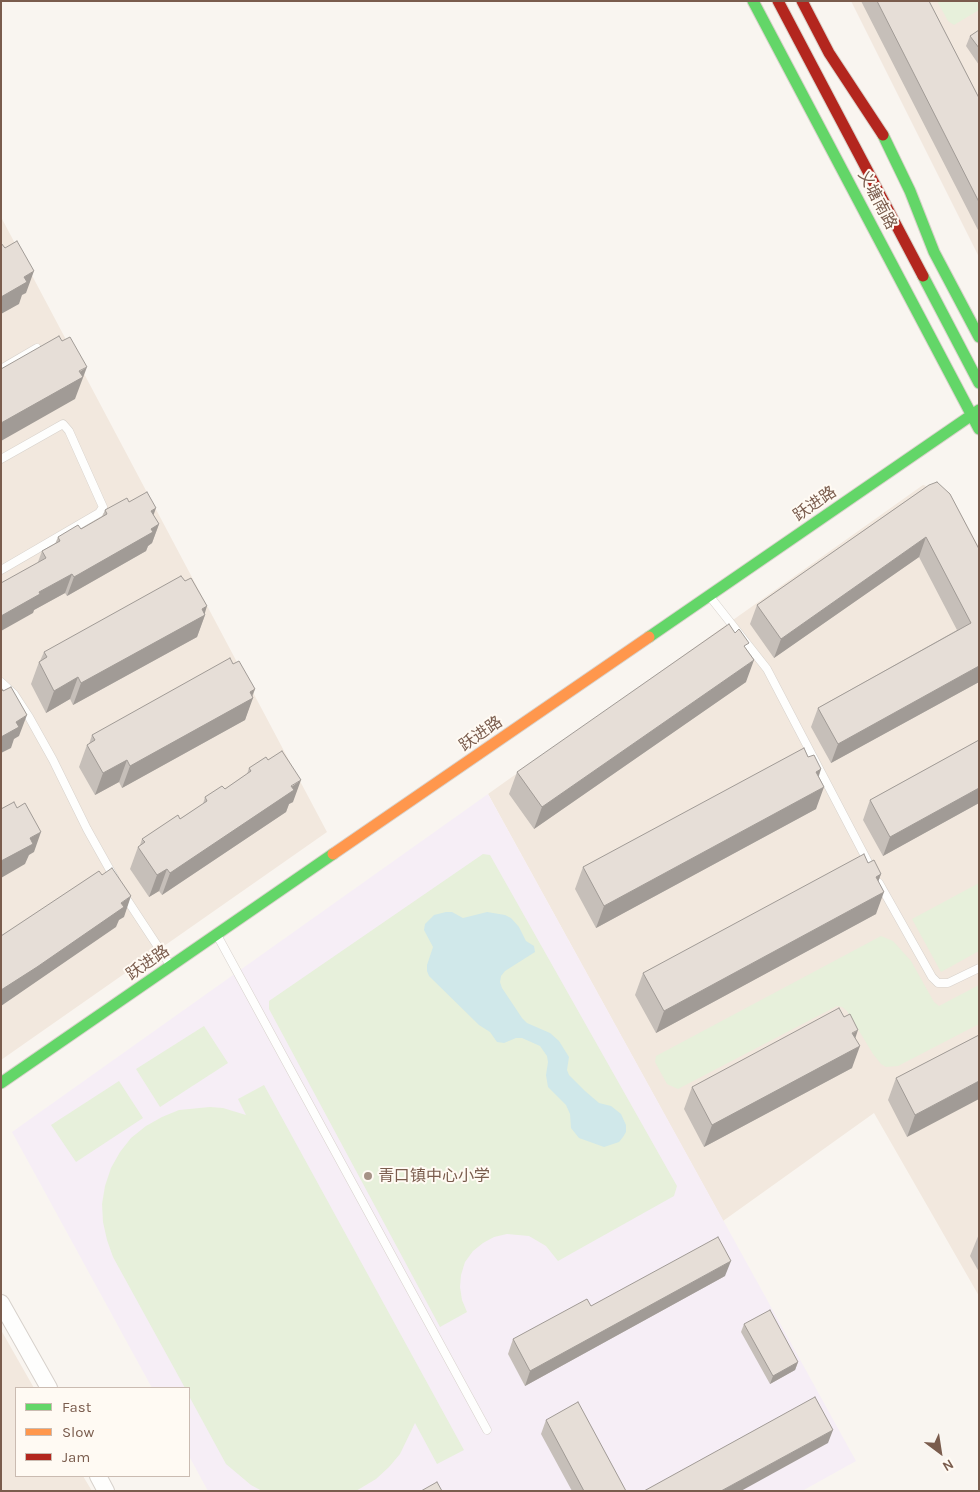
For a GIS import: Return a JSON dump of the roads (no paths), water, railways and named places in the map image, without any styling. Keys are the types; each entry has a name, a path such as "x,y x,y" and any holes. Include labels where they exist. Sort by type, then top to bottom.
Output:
{"street":[{"name":"义塘南路","path":"753,1 975,412 979,429"},
{"name":"义塘南路","path":"778,1 979,383"},
{"path":"802,1 829,53 884,137 910,191 934,252 979,337"},
{"name":"跃进路","path":"1,1083 975,412"},
{"path":"1,1303 48,1387"},
{"path":"99,1477 106,1491"}],"lane":[{"path":"1,369 37,348"},
{"path":"1,459 63,424 69,431 103,507 99,513 1,570"},
{"path":"710,596 767,669 870,867"},
{"path":"1,682 14,694 29,717 53,760 87,829 132,908 172,967"},
{"path":"875,875 932,977 938,983 948,983 979,968"},
{"path":"217,936 487,1430"}],"water":[{"path":"452,912 463,918 487,912 505,915 511,918 519,927 526,941 534,946 535,952 505,971 501,976 502,988 527,1023 550,1033 559,1041 569,1057 567,1070 569,1075 599,1103 611,1106 621,1114 626,1125 626,1132 619,1142 604,1147 579,1138 571,1128 570,1114 566,1105 548,1087 546,1075 547,1056 540,1046 522,1038 516,1038 504,1043 497,1042 490,1032 479,1025 429,976 427,965 433,947 424,930 425,924 434,915"}],"place":[{"name":"青口镇中心小学","path":"368,1176"}]}
